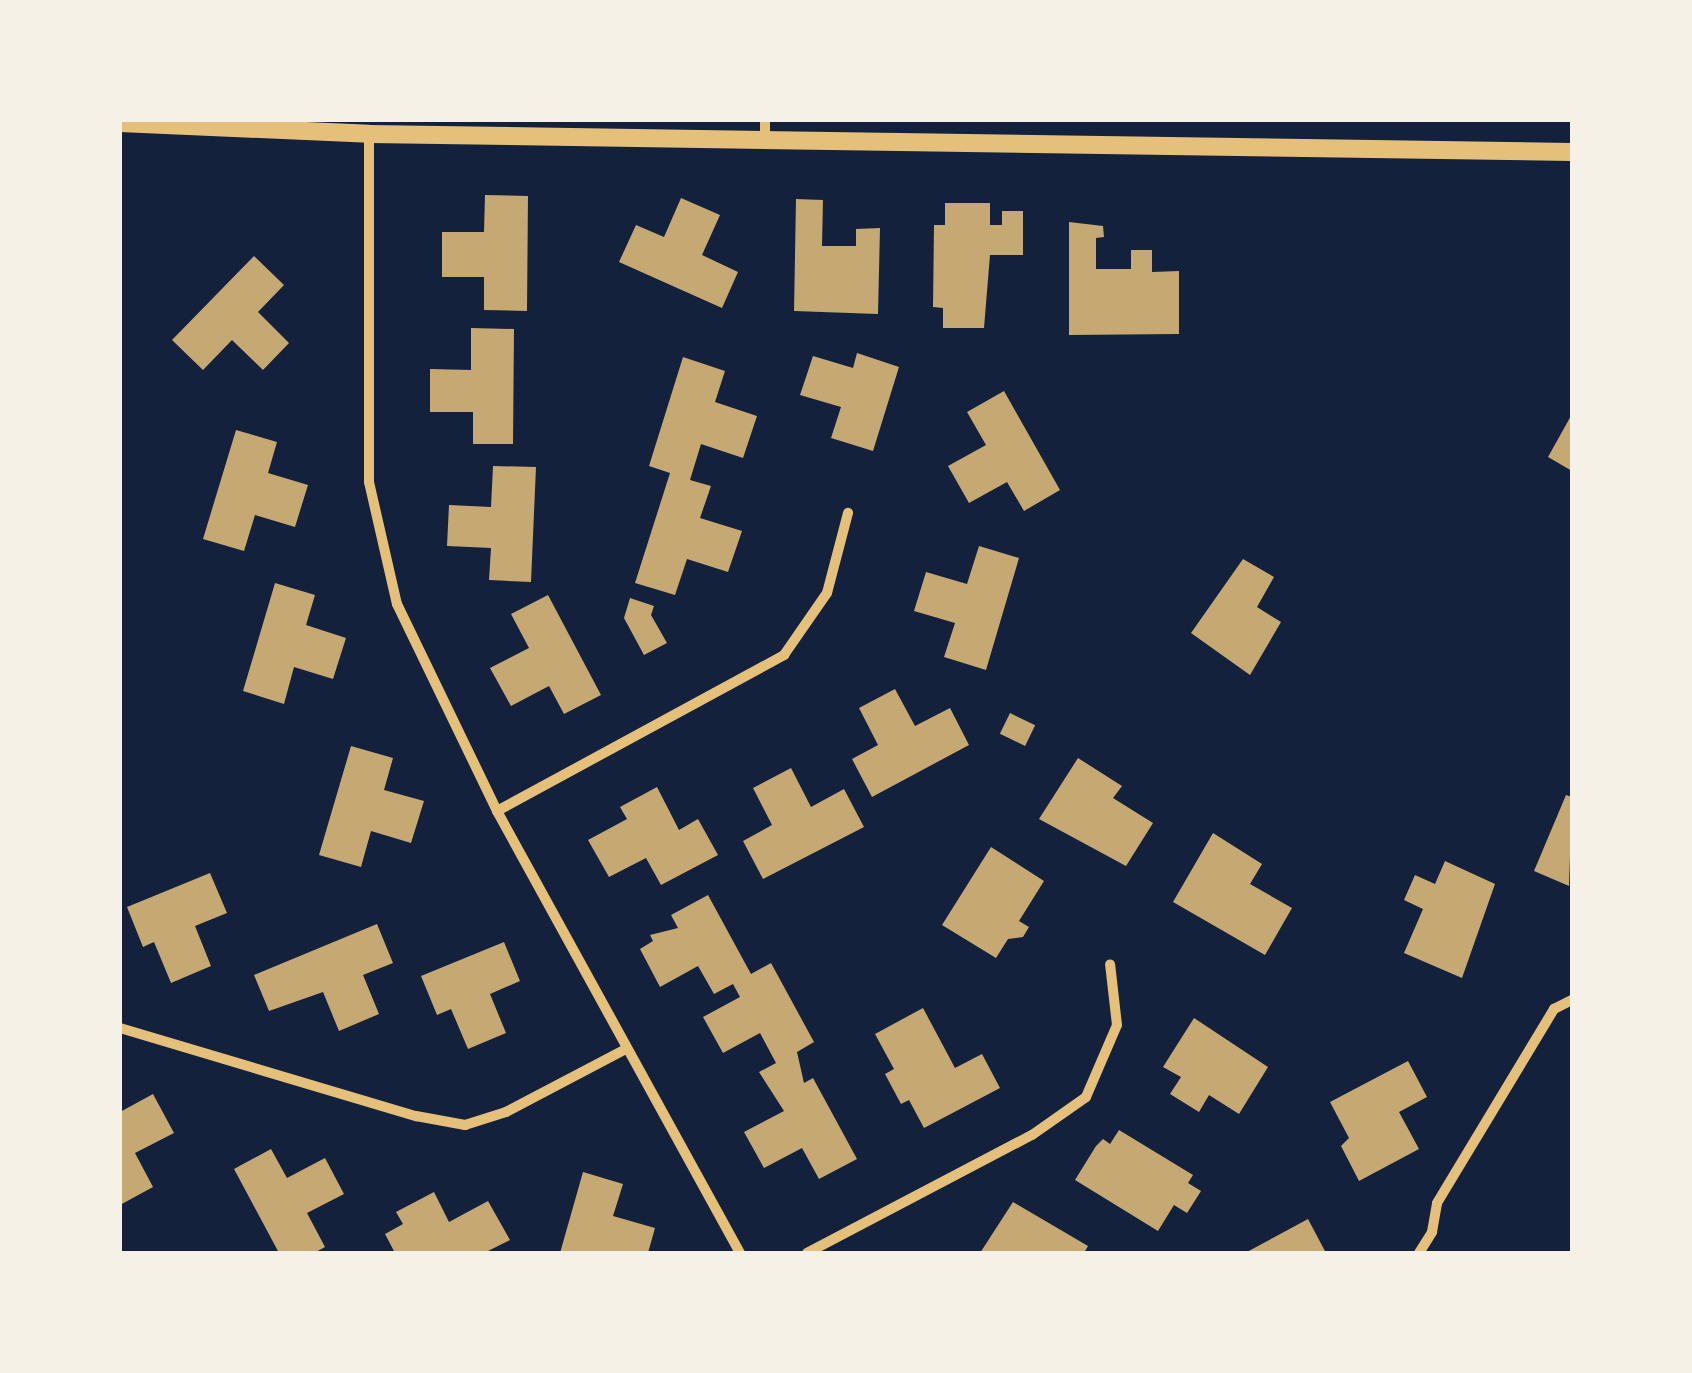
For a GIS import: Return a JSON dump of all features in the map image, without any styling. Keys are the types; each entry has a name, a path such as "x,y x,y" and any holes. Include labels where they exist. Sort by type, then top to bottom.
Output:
{"street":[{"path":"764,120 765,140"},
{"path":"120,123 370,134 1572,152"},
{"path":"370,134 369,482 397,604 497,811 624,1050 740,1253"},
{"path":"497,811 784,655 826,593 848,512"},
{"path":"807,1253 1032,1136 1086,1097 1117,1026 1110,964"},
{"path":"1419,1253 1456,1171 1554,1009 1572,1000"},
{"path":"120,1028 416,1116 465,1125 506,1112 624,1050"}],"building":[{"path":"485,195 528,196 527,311 484,310 484,277 442,277 442,232 484,232"},
{"path":"681,198 720,215 702,255 738,272 722,308 619,262 636,225 664,237"},
{"path":"796,199 823,200 822,246 856,246 856,229 880,228 878,314 794,311"},
{"path":"945,203 990,203 990,225 1002,225 1002,211 1023,211 1023,255 990,255 984,328 943,328 943,308 933,307 934,225 945,225"},
{"path":"1069,222 1103,226 1104,237 1096,238 1096,269 1131,269 1131,250 1152,250 1152,272 1179,271 1179,334 1069,335"},
{"path":"254,256 284,285 258,312 289,343 263,370 232,340 203,370 172,340"},
{"path":"471,328 514,329 513,444 473,444 473,412 430,412 430,369 471,370"},
{"path":"857,353 899,367 873,451 831,438 841,407 800,395 813,356 853,368"},
{"path":"683,357 725,371 715,402 757,416 743,458 701,444 690,480 711,486 700,518 742,531 728,572 687,559 675,595 635,583 670,473 649,466"},
{"path":"1004,391 1060,490 1024,511 1007,482 969,503 948,466 986,445 967,412"},
{"path":"1572,414 1572,471 1548,457"},
{"path":"236,430 277,442 268,473 308,485 295,527 255,515 244,551 203,539"},
{"path":"493,466 536,467 531,582 489,580 491,548 447,546 449,505 491,507"},
{"path":"979,546 1019,558 986,670 944,657 955,623 914,611 926,572 967,584"},
{"path":"1243,559 1274,577 1257,607 1281,622 1250,675 1191,633"},
{"path":"275,583 315,595 306,625 346,638 333,679 294,667 284,704 243,691"},
{"path":"548,595 601,695 564,714 549,686 511,706 490,668 529,648 511,614"},
{"path":"630,598 654,606 651,615 667,643 644,655 624,618"},
{"path":"895,689 915,726 950,708 969,745 872,797 852,759 878,745 859,708"},
{"path":"1010,713 1035,725 1025,746 1000,734"},
{"path":"351,746 393,758 384,790 424,801 411,843 371,831 361,867 319,855"},
{"path":"1078,758 1122,786 1113,798 1153,823 1126,866 1039,819"},
{"path":"791,768 811,807 844,789 864,827 763,879 743,841 772,825 753,788"},
{"path":"657,787 679,830 698,819 718,855 661,885 646,858 609,877 588,840 627,819 620,807"},
{"path":"1566,795 1572,797 1569,886 1534,871"},
{"path":"1213,833 1262,864 1250,884 1292,908 1265,955 1173,902"},
{"path":"991,847 1044,881 1019,921 1029,927 1023,937 1008,939 996,958 942,925"},
{"path":"1445,861 1495,884 1462,978 1404,953 1423,909 1404,900 1415,875 1435,884"},
{"path":"210,873 227,913 195,926 211,966 171,983 154,942 143,947 127,907"},
{"path":"708,895 751,974 771,963 814,1042 797,1052 804,1083 813,1078 857,1159 819,1179 802,1148 764,1168 744,1132 784,1111 759,1072 776,1063 760,1033 723,1053 703,1017 740,997 733,984 714,994 698,966 660,987 640,949 653,941 650,935 678,928 671,915"},
{"path":"377,924 393,963 363,975 379,1014 339,1031 323,992 269,1011 254,975"},
{"path":"504,942 520,981 490,994 506,1033 468,1049 451,1009 437,1015 421,976"},
{"path":"923,1008 955,1068 982,1054 1000,1088 924,1128 909,1100 901,1104 885,1074 894,1069 875,1034"},
{"path":"1194,1018 1268,1067 1239,1114 1209,1095 1199,1112 1170,1094 1181,1077 1163,1067"},
{"path":"1408,1061 1427,1097 1399,1112 1419,1149 1359,1181 1341,1146 1349,1138 1330,1102"},
{"path":"153,1094 174,1133 135,1153 153,1187 120,1205 120,1112"},
{"path":"1119,1130 1193,1175 1188,1183 1201,1191 1187,1213 1174,1205 1158,1231 1075,1180 1096,1146 1103,1139 1110,1144"},
{"path":"271,1149 287,1178 325,1158 344,1194 307,1213 325,1247 314,1253 279,1253 234,1169"},
{"path":"583,1172 623,1184 613,1216 655,1228 648,1253 560,1253"},
{"path":"434,1192 449,1222 488,1201 510,1240 484,1253 395,1253 385,1234 403,1224 396,1212"},
{"path":"1013,1202 1088,1246 1084,1253 980,1253"},
{"path":"1308,1219 1326,1253 1245,1253"}]}
